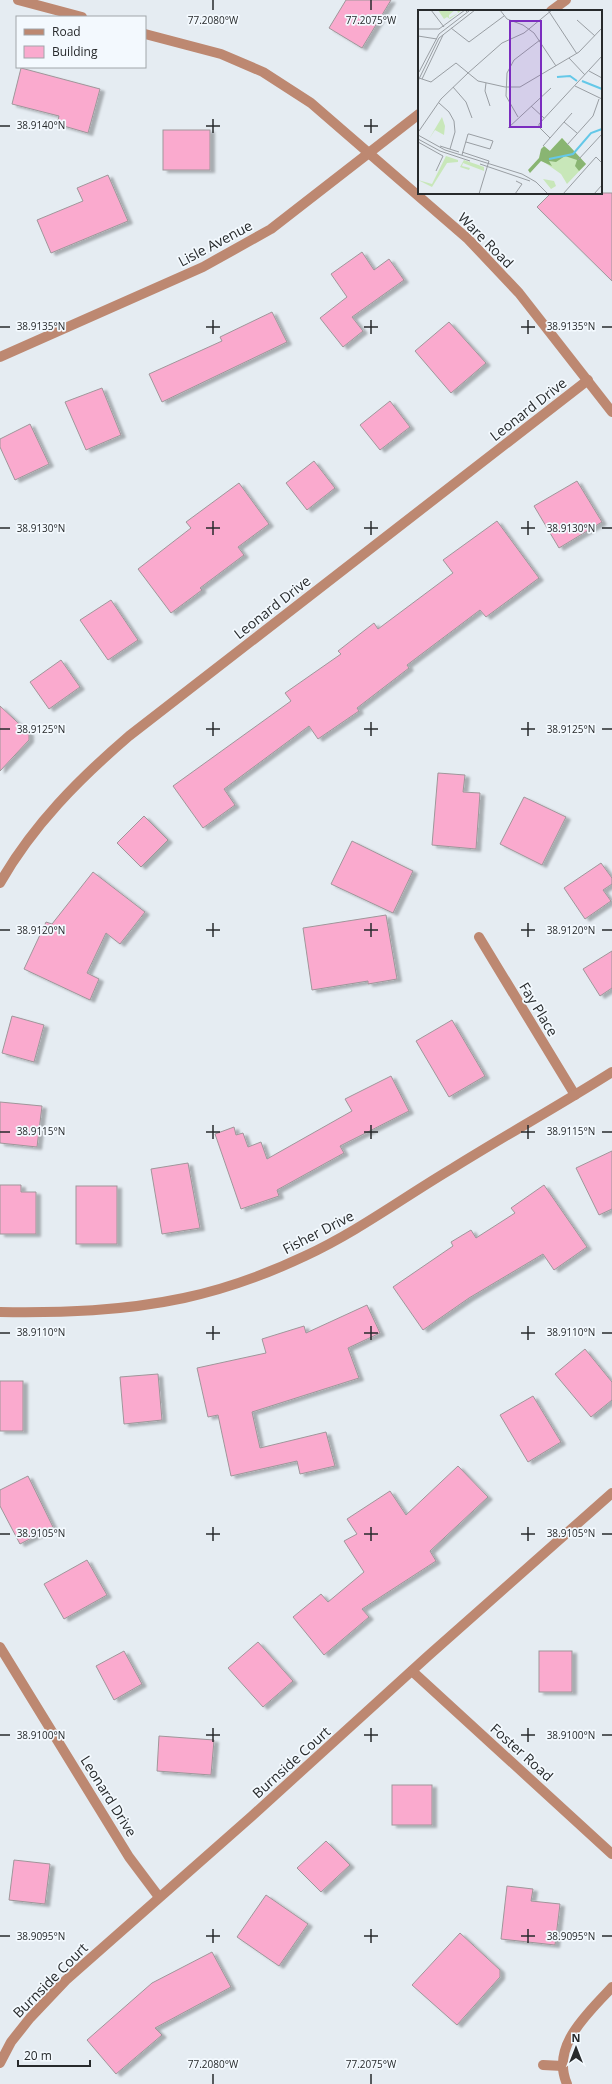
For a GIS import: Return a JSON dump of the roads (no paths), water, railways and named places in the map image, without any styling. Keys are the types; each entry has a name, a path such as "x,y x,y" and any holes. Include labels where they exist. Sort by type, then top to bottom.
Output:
{"street":[{"path":"18,0 78,16"},
{"path":"553,10 566,0"},
{"name":"Ware Road","path":"146,34 221,54 263,72 311,103 468,239 519,294 612,412"},
{"name":"Lisle Avenue","path":"0,357 203,267 271,230 418,115"},
{"name":"Leonard Drive","path":"0,883 27,841 59,801 89,769 129,736 588,380"},
{"name":"Fay Place","path":"479,937 575,1095"},
{"name":"Fisher Drive","path":"0,1312 73,1313 132,1308 185,1298 247,1280 306,1256 371,1220 452,1168 612,1072"},
{"name":"Burnside Court","path":"0,2063 11,2042 30,2018 66,1980 252,1816 612,1493"},
{"name":"Leonard Drive","path":"0,1647 129,1857 159,1897"},
{"name":"Foster Road","path":"412,1671 612,1854"},
{"path":"567,2084 563,2066 564,2054 568,2041 578,2025 612,1987"},
{"path":"543,2065 563,2066"}]}
